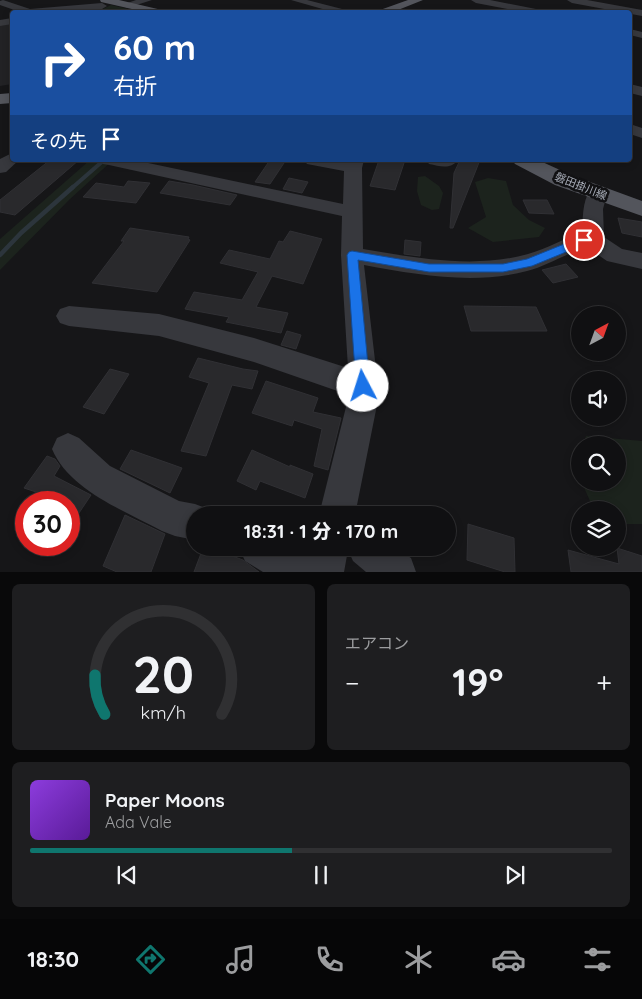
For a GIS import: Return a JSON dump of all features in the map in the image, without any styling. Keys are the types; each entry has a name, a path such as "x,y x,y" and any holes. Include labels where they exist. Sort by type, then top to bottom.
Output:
{"main road":[{"path":"390,10 418,0"},
{"path":"101,6 127,5 149,10"},
{"name":"磐田掛川線","path":"526,162 597,194 642,209"}],"street":[{"path":"1,3 14,0"},
{"path":"127,5 147,0"},
{"path":"296,0 335,10"},
{"path":"476,0 514,10"},
{"path":"520,10 536,0"},
{"path":"572,0 626,10"},
{"path":"1,3 24,10"},
{"path":"54,10 101,6"},
{"path":"0,168 10,160"},
{"path":"119,162 352,212"},
{"path":"334,162 354,164 352,255 364,395 339,506"},
{"path":"593,240 593,209 597,194"},
{"path":"352,255 429,268 503,268 528,263 584,240 593,240 604,251 615,256 642,262"},
{"path":"69,316 159,325 254,350 363,386"},
{"path":"68,449 98,478 175,518 186,520"},
{"path":"272,556 301,572"},
{"path":"325,572 328,556"},
{"path":"376,556 397,572"}],"shaded area":[{"path":"111,5 132,10 95,10"},
{"path":"98,6 95,10 54,10"},
{"path":"10,22 10,84 0,86 0,24"},
{"path":"88,162 111,162 70,199 0,270 0,239"},
{"path":"425,176 439,186 443,193 439,209 432,210 421,205 417,191 418,177"},
{"path":"488,178 506,181 513,205 529,220 545,228 539,237 493,242 468,228 486,217 475,182"},
{"path":"626,440 642,441 642,524 626,524 626,501 590,501 586,491 626,491"}],"building":[{"path":"48,162 77,162 15,215 0,212 0,200"},
{"path":"269,162 285,162 270,184 255,182"},
{"path":"378,162 404,162 395,190 370,186"},
{"path":"459,162 479,162 453,228 450,228 454,173"},
{"path":"289,178 308,182 302,193 283,189"},
{"path":"128,181 150,183 136,203 83,197 96,183 124,187"},
{"path":"169,181 237,195 230,205 160,193"},
{"path":"523,200 547,200 554,214 529,213"},
{"path":"618,218 642,222 642,237 622,233"},
{"path":"130,228 189,237 188,239 190,240 157,292 92,283 124,241 121,241"},
{"path":"290,231 322,239 303,284 272,276 256,307 288,313 281,333 226,322 229,317 185,309 194,292 242,300 258,272 220,263 229,250 270,259 279,241 283,242"},
{"path":"405,240 421,242 420,256 404,254"},
{"path":"566,264 578,277 553,283 542,270"},
{"path":"464,306 536,307 547,331 471,331"},
{"path":"287,331 301,335 296,349 281,345"},
{"path":"198,358 258,371 252,389 232,385 206,456 181,451 209,383 189,377"},
{"path":"110,369 129,374 104,414 83,407"},
{"path":"266,381 318,398 313,412 341,418 328,470 314,466 322,429 294,420 292,426 252,413"},
{"path":"131,450 182,468 170,493 120,469"},
{"path":"252,450 290,467 290,465 313,474 305,498 260,481 256,490 237,481"},
{"path":"47,456 55,459 60,466 54,476 91,495 80,512 80,491 33,491 24,488"},
{"path":"125,515 165,534 151,572 117,572 103,566"},
{"path":"468,524 514,538 515,572 505,572 467,560"},
{"path":"568,550 571,551 571,556 590,556 619,564 618,556 626,556 626,551 642,556 642,572 571,572"},
{"path":"200,556 232,556 243,560 259,572 194,572"}],"waterway":[{"path":"72,188 102,162"},
{"path":"0,255 21,233 73,187"}],"route":[{"path":"363,386 352,255 429,268 503,268 528,263 584,240"}]}
